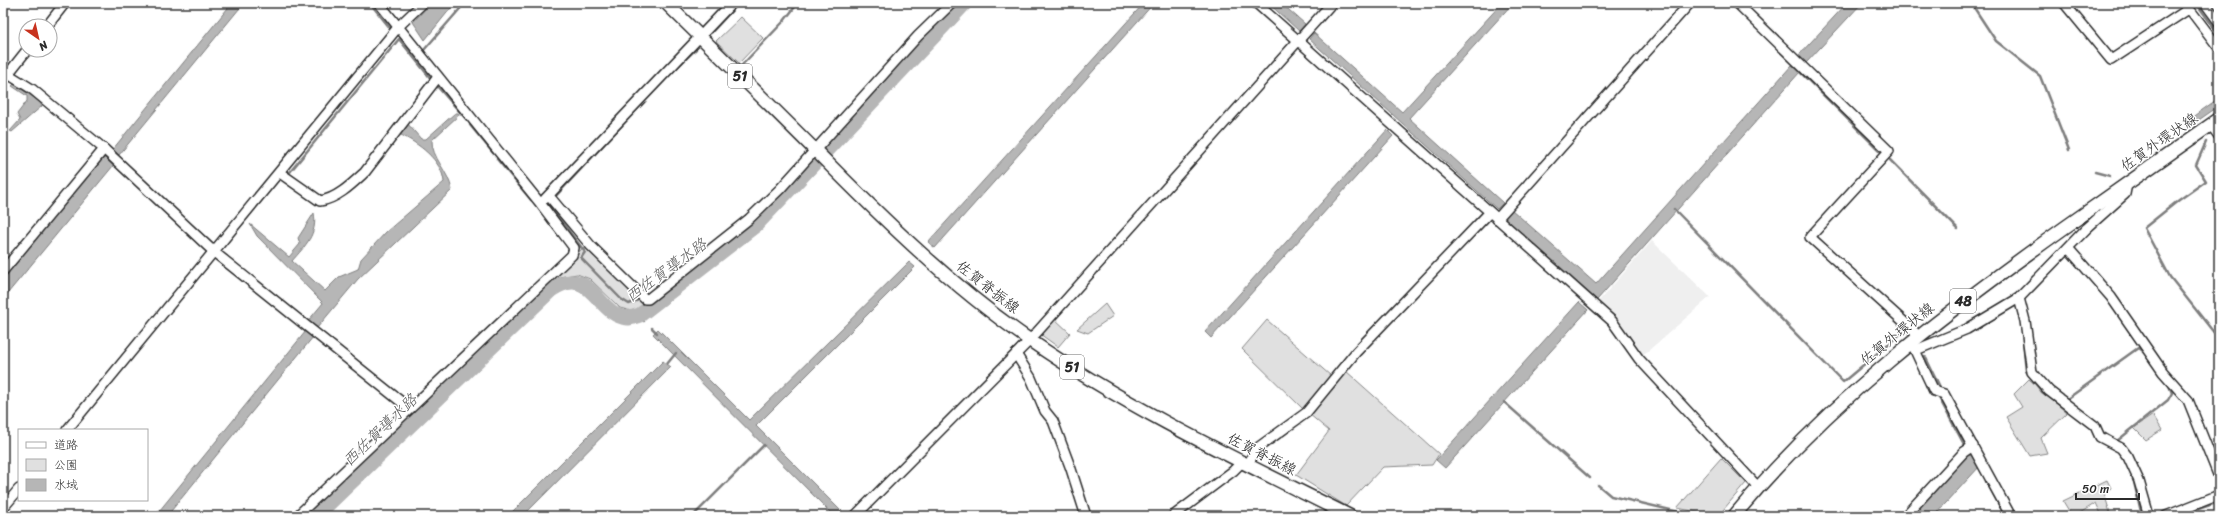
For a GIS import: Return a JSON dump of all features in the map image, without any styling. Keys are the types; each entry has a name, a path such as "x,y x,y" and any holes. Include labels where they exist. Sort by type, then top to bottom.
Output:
{"main road":[{"name":"佐賀脊振線","path":"666,3 830,166 929,260 1030,340 1124,399 1245,463 1350,516"},
{"name":"佐賀外環状線","path":"1734,516 1758,487 1852,392 1984,285 2215,122"}],"street":[{"path":"53,18 65,3"},
{"path":"297,516 408,408 572,255 574,248 540,203 380,3"},
{"path":"69,429 399,26 423,3"},
{"path":"540,203 552,199 732,3"},
{"path":"552,199 591,246 645,299 648,299 749,219 815,150 918,36 952,3"},
{"path":"1256,3 1490,213 1502,213 1612,321 1639,359 1758,487"},
{"path":"856,516 1030,340 1332,3"},
{"path":"1502,213 1690,3"},
{"path":"1737,3 1889,151 1810,237 1914,330 1914,343 1934,391 1944,394 2009,513 2013,516"},
{"path":"2064,3 2111,60 2187,10 2191,11 2219,48"},
{"path":"2205,3 2219,22"},
{"path":"20,58 6,73 32,89 104,149 214,252 408,408"},
{"path":"280,173 320,201 340,192 366,172 381,154 394,132 438,77"},
{"path":"2215,122 2219,136"},
{"path":"3,272 104,149"},
{"path":"1914,343 1967,329 2019,298 2068,248 2125,194 2127,184"},
{"path":"1174,516 1245,463 1256,450 1306,413 1356,352 1490,213"},
{"path":"2068,248 2111,298 2164,372 2188,400 2219,477"},
{"path":"2019,298 2026,321 2032,372 2048,391 2096,428 2100,437 2118,447 2128,457 2139,481 2149,516"},
{"path":"1016,354 1031,378 1045,411 1053,421 1071,469 1086,516"},
{"path":"1905,516 1964,452 1973,446"},
{"path":"3,508 18,490"},
{"path":"2166,516 2219,495"}],"shaded area":[{"path":"1652,241 1710,297 1648,351 1641,355 1597,303"}],"green space":[{"path":"741,17 763,38 739,63 716,41"},
{"path":"586,245 646,305 635,312 620,308 590,279 577,274 559,277 308,516 302,516"},
{"path":"1105,304 1113,316 1088,333 1077,329"},
{"path":"1054,318 1070,333 1058,347 1040,334"},
{"path":"1267,320 1331,376 1304,410 1242,349"},
{"path":"1346,371 1439,454 1432,465 1383,467 1346,506 1296,475 1329,431 1309,414"},
{"path":"2029,379 2067,413 2041,438 2047,453 2030,456 2006,417 2022,407 2014,394"},
{"path":"2153,415 2162,430 2146,440 2134,428"},
{"path":"1721,458 1746,483 1718,516 1677,508"},
{"path":"2107,480 2111,488 2104,493 2111,516 2102,516 2096,503 2075,516 2072,516 2063,501"}],"water":[{"path":"232,3 244,3 119,155 113,149"},
{"path":"431,3 455,3 425,40 413,22"},
{"path":"1144,3 1154,3 935,248 928,242"},
{"path":"1268,3 1281,3 1305,24 1299,31"},
{"path":"1502,3 1513,3 1409,118 1503,203 1497,209 1309,39 1314,33 1402,112"},
{"path":"1847,3 1862,3 1806,63 1798,56"},
{"path":"1792,65 1800,72 1597,300 1504,217 1511,209 1596,284"},
{"path":"14,84 40,102 42,106 12,132 10,131 20,120 17,114 27,101 27,96 12,86"},
{"path":"2219,98 2219,106 2193,124 2191,118"},
{"path":"455,113 458,113 459,115 432,140 434,152 452,190 358,279 317,328 308,321 323,303 257,236 250,224 289,257 300,244 298,238 314,213 315,220 312,233 306,245 292,261 325,291 339,277 358,269 361,259 386,232 444,182 439,166 428,153 414,142 399,134 407,123 421,139 426,139"},
{"path":"1387,130 1393,136 1211,338 1205,332"},
{"path":"105,158 113,166 3,299 3,278 100,160"},
{"path":"909,262 915,267 756,426 846,516 834,516 653,334 658,329 749,420"},
{"path":"1579,302 1588,310 1445,468 1436,460"},
{"path":"306,331 313,337 167,516 155,516"},
{"path":"663,361 671,367 523,516 508,516"},
{"path":"1967,455 1973,455 1980,466 1934,516 1912,516"}],"waterway":[{"path":"370,3 390,28"},
{"path":"424,50 465,3"},
{"path":"711,33 739,3"},
{"path":"742,65 784,21 798,3"},
{"name":"西佐賀導水路","path":"316,516 551,290 565,283 576,282 585,286 617,315 628,318 640,315 756,225 965,3"},
{"path":"1971,3 1996,41 2040,76 2069,150"},
{"path":"2196,3 2219,34"},
{"path":"290,172 399,39 431,79"},
{"path":"554,198 669,75 696,49"},
{"path":"1800,72 1880,151"},
{"path":"436,85 466,119"},
{"path":"470,125 493,153"},
{"path":"2206,142 2196,165 2206,181 2144,228 2170,277 2219,339"},
{"path":"497,159 531,200"},
{"path":"1890,160 1958,229"},
{"path":"2095,172 2110,176"},
{"path":"550,202 548,204 585,252 581,258 621,299 629,304 638,300"},
{"path":"1674,209 1843,382 1905,330"},
{"path":"2118,299 2121,304"},
{"name":"西佐賀導水路","path":"640,315 644,321"},
{"path":"652,328 657,333"},
{"path":"2023,340 2026,371 2042,392 2066,409"},
{"path":"2067,399 2138,348 2146,354"},
{"path":"667,364 676,353"},
{"path":"1925,356 1940,387 1938,396 1966,448"},
{"path":"2117,441 2168,400 2172,393 2168,383"},
{"path":"1504,402 1590,478"},
{"path":"2101,431 2118,442"},
{"path":"693,516 764,445"},
{"path":"2133,478 2142,516"},
{"path":"1986,481 2005,516"},
{"path":"1598,485 1611,496 1696,516"},
{"path":"2181,515 2219,502"},
{"path":"1938,511 1943,516"}]}
